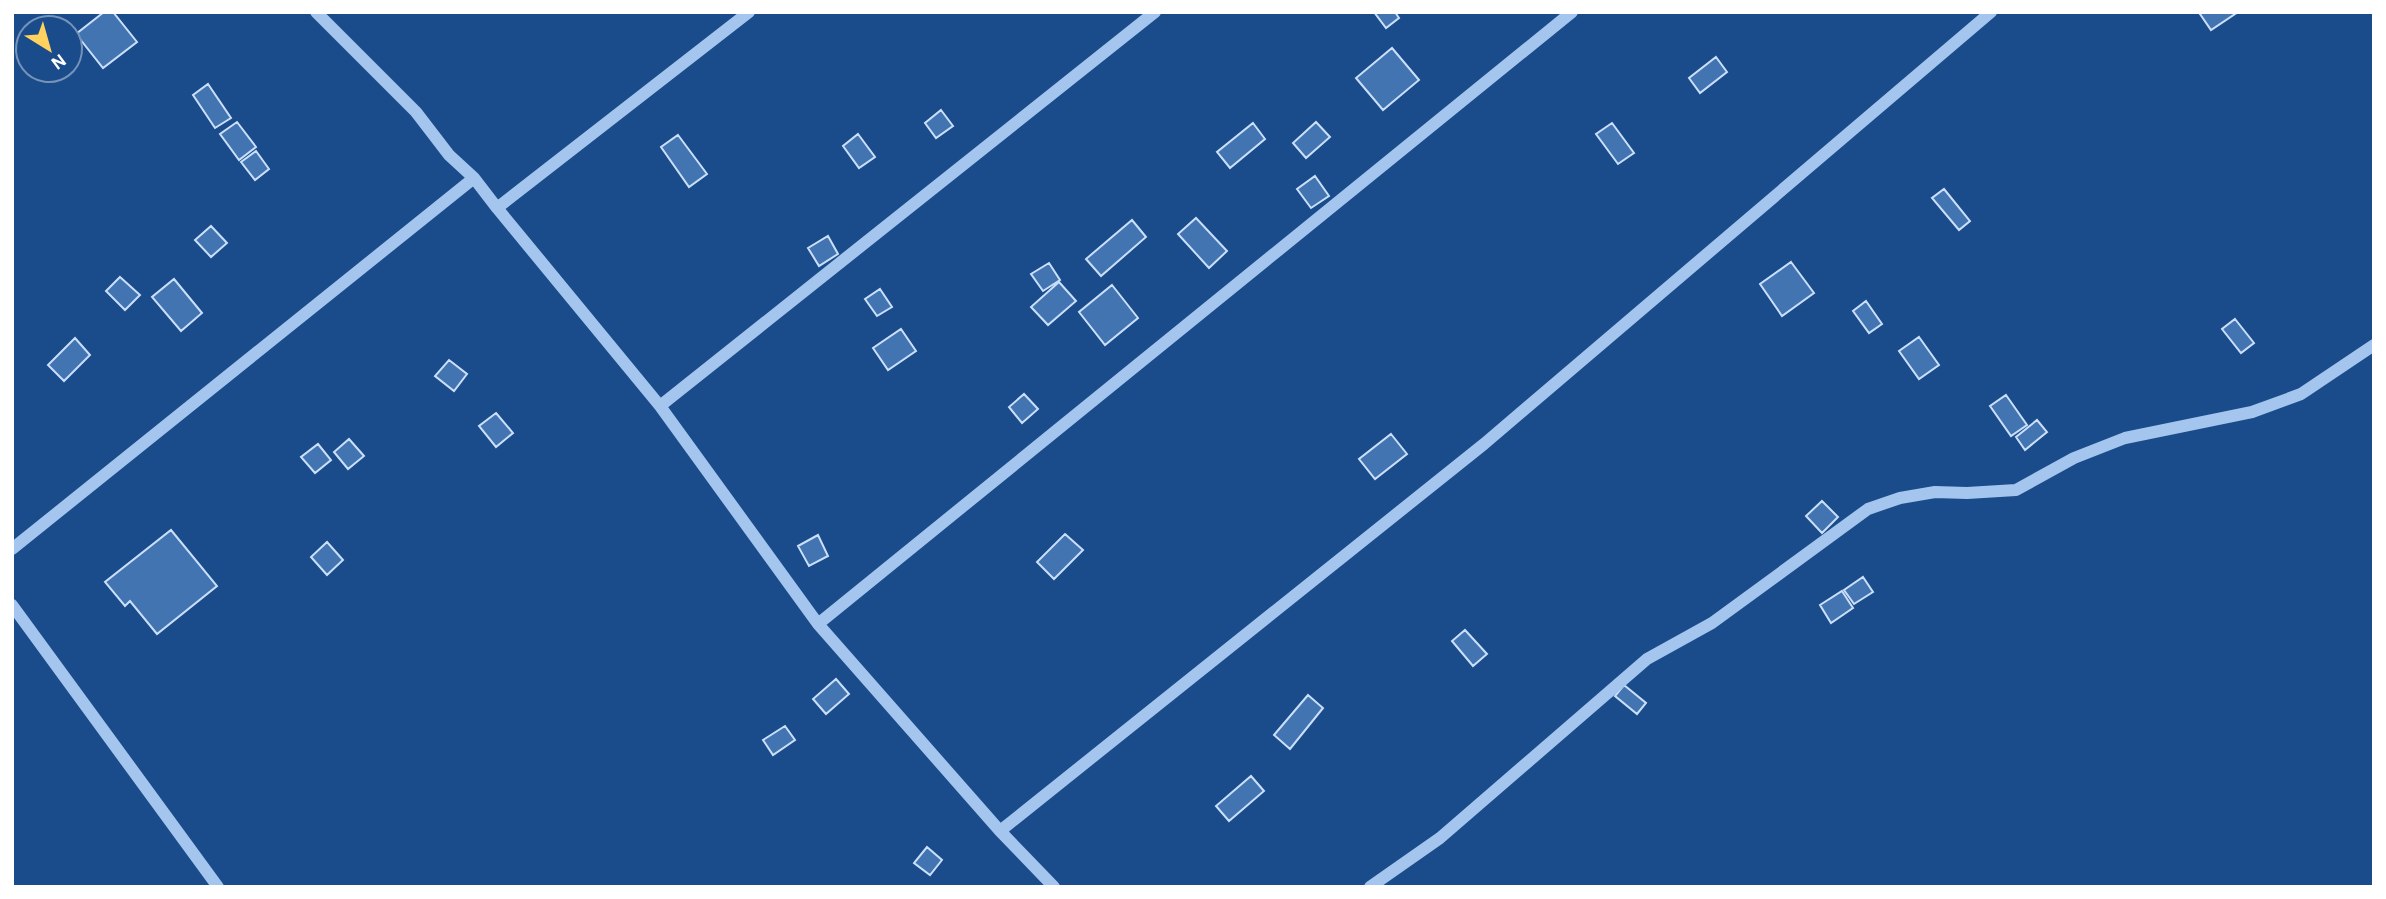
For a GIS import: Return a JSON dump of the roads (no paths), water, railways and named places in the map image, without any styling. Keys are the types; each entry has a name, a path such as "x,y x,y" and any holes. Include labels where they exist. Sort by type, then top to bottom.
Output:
{"street":[{"path":"316,12 416,112 449,155 474,178 660,406 818,624 1000,831 1054,887"},
{"path":"497,208 749,12"},
{"path":"660,406 1155,12"},
{"path":"818,624 1572,12"},
{"path":"1000,831 1484,444 1991,12"},
{"path":"12,549 474,178"},
{"path":"1370,887 1440,838 1647,659 1713,623 1868,509 1900,498 1935,492 2016,490 2074,458 2125,438 2252,412 2301,394 2374,345"},
{"path":"12,605 218,887"}]}
